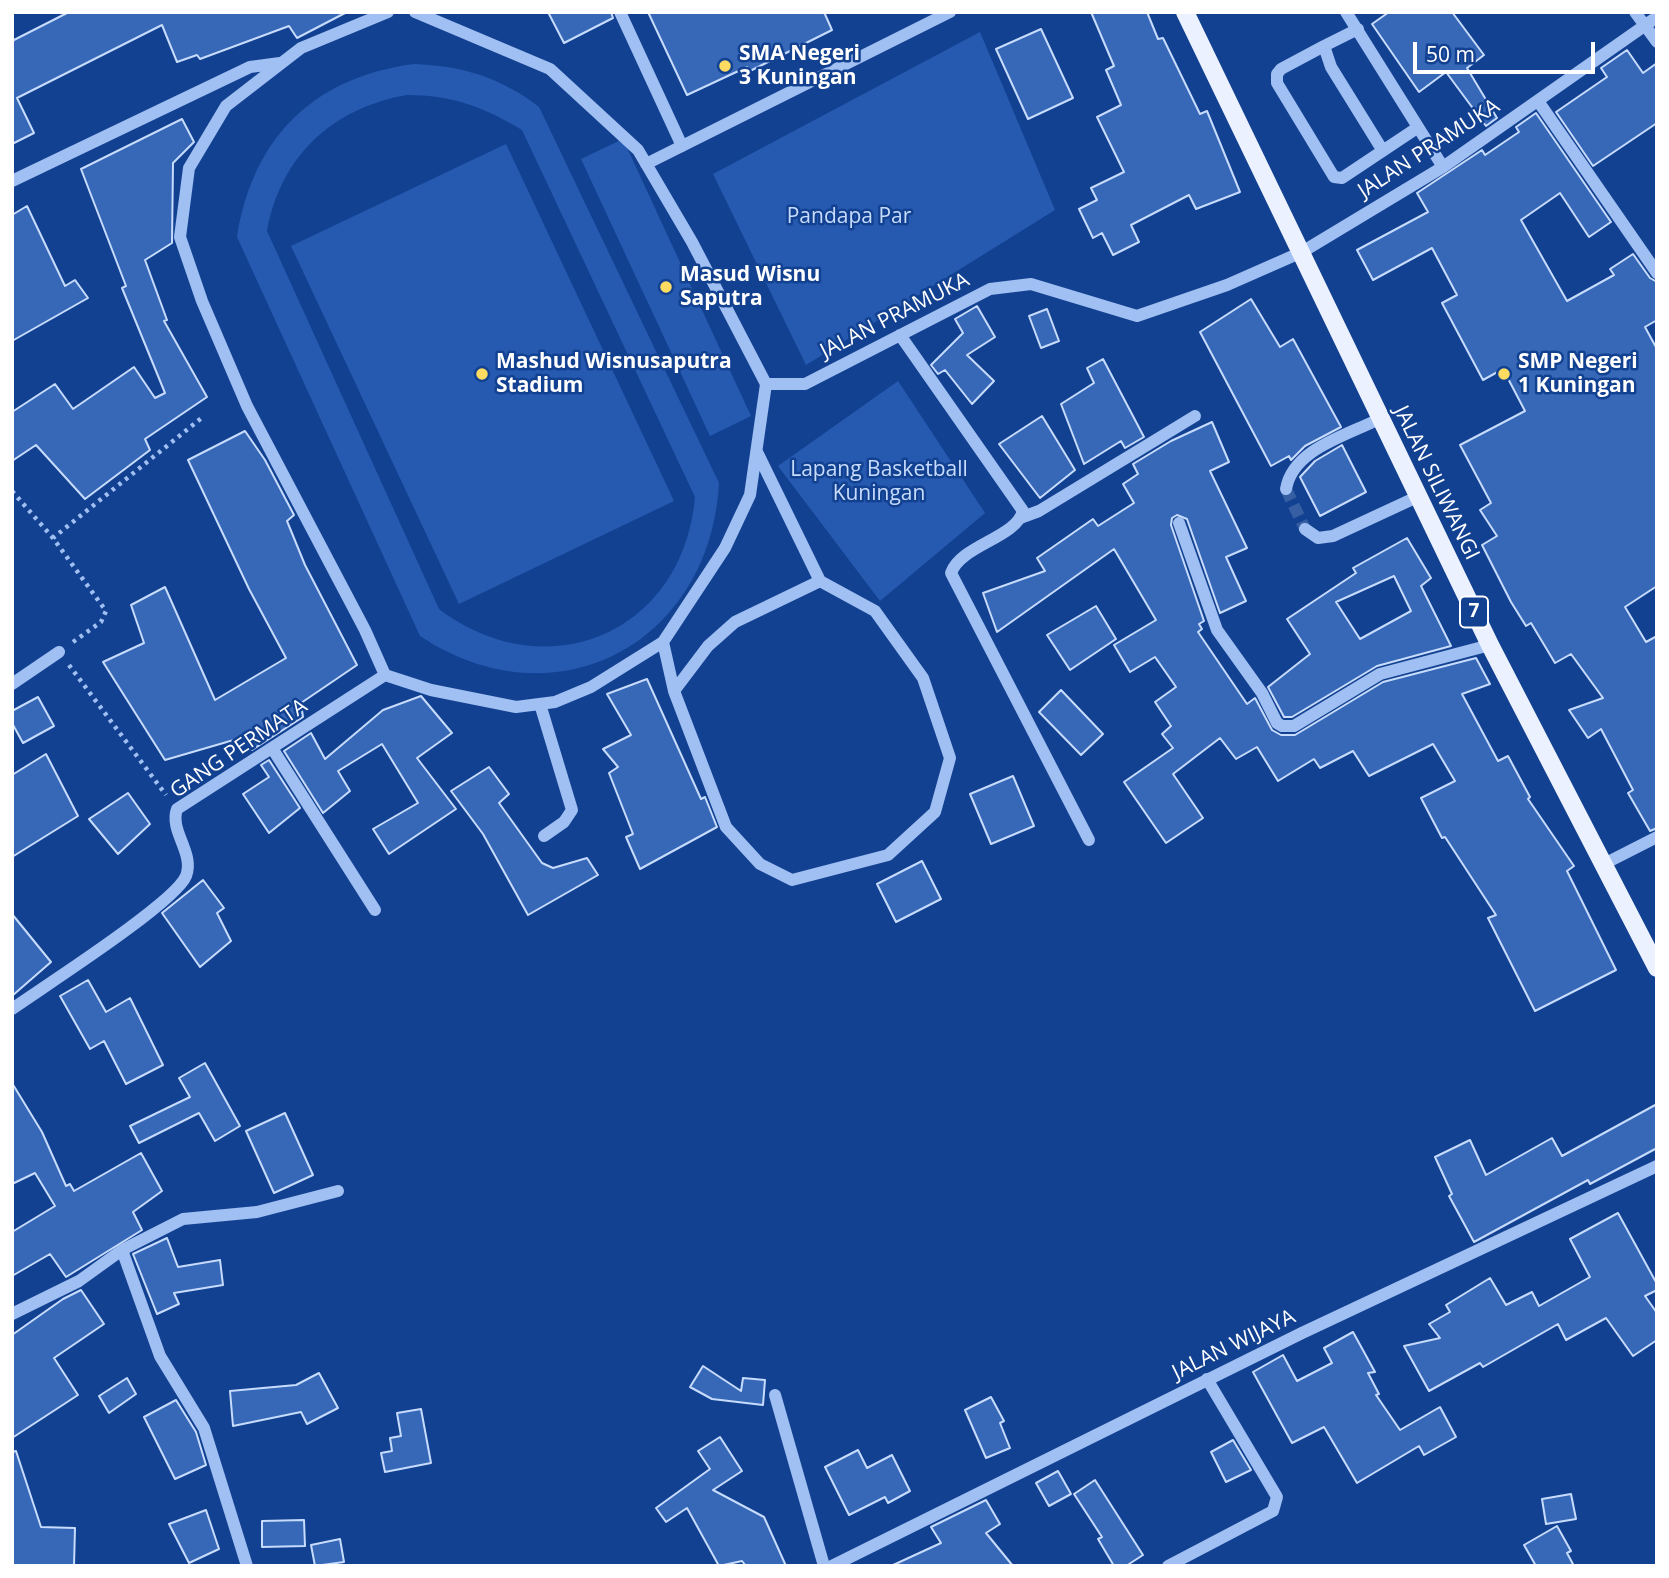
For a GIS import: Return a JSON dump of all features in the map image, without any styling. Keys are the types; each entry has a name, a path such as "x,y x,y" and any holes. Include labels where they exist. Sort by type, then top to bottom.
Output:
{"main road":[{"name":"JALAN SILIWANGI","path":"1185,12 1302,252 1416,497 1657,968"}],"street":[{"path":"388,12 301,48 226,106 189,168 180,237 202,301 247,406 365,630 385,675 431,690 516,707 555,702 591,687 663,642 725,548 750,495 766,384 692,242 638,150 550,69 415,12"},
{"path":"620,12 682,146"},
{"path":"646,164 950,12"},
{"path":"1346,12 1443,167"},
{"path":"1635,12 1657,41"},
{"name":"JALAN PRAMUKA","path":"766,384 805,384 990,289 1031,284 1137,316 1227,285 1302,252 1443,167 1657,18"},
{"path":"1358,29 1277,74 1277,83 1290,107 1334,177 1342,178 1417,128"},
{"path":"1324,46 1336,76 1383,151"},
{"path":"12,181 250,67 282,63"},
{"path":"1538,100 1657,273"},
{"path":"900,335 1023,511 1020,518"},
{"path":"1089,840 951,573 958,561 1020,518 1040,511 1195,416"},
{"path":"1286,489 1289,473 1302,458 1379,419"},
{"path":"663,642 674,691 726,827 760,864 792,880 888,855 935,812 950,758 923,678 876,611 820,581 756,452"},
{"path":"1305,529 1318,538 1333,536 1416,497"},
{"path":"1179,523 1217,630 1262,693 1277,723 1282,726 1293,726 1380,674 1490,645"},
{"path":"674,691 708,646 735,622 820,581"},
{"path":"12,684 59,652"},
{"name":"GANG PERMATA","path":"12,1009 146,915 184,880 189,864 174,818 177,809 385,675"},
{"path":"540,704 572,810 564,822 544,836"},
{"path":"272,748 375,910"},
{"path":"1602,865 1657,836"},
{"name":"JALAN WIJAYA","path":"832,1566 1208,1379 1657,1166"},
{"path":"12,1314 79,1282 122,1250 183,1219 257,1212 338,1191"},
{"path":"122,1250 160,1356 204,1428 247,1566"},
{"path":"1168,1566 1273,1511 1276,1505 1277,1497 1208,1379"},
{"path":"775,1395 824,1566"}],"path":[{"path":"53,538 204,416"},
{"path":"12,491 53,538 104,606 105,616 91,630"},
{"path":"59,652 177,809"}],"green space":[{"name":"Pandapa Par","path":"980,32 1055,210 806,365 713,174"},
{"path":"414,64 449,67 495,81 539,107 719,483 709,539 688,587 656,626 617,654 572,670 523,673 472,662 420,636 237,237 245,201 257,170 274,142 294,118 318,98 346,82 378,71","holes":["407,95 467,104 522,130 695,497 685,544 665,584 637,614 603,635 564,645 522,645 480,633 439,609 267,231 284,180 314,140 355,111"]},
{"name":"Masud Wisnu Saputra","path":"623,139 751,416 710,436 581,159"},
{"name":"Mashud Wisnusaputra Stadium","path":"506,144 674,501 459,604 291,246"},
{"name":"Lapang Basketball Kuningan","path":"898,381 985,513 880,601 778,466"}],"building":[{"path":"69,12 347,12 297,38 289,26 200,59 197,55 177,62 162,25 17,98 34,133 12,144 12,41"},
{"path":"548,12 611,12 613,18 564,43"},
{"name":"SMA Negeri 3 Kuningan","path":"648,12 824,12 832,30 750,71 747,67 687,95"},
{"path":"1091,12 1147,12 1158,39 1163,38 1200,114 1207,111 1240,192 1196,209 1189,195 1131,225 1139,242 1113,255 1102,233 1093,238 1079,209 1097,200 1091,188 1124,172 1097,117 1121,105 1106,70 1114,66"},
{"path":"1389,12 1452,12 1484,55 1467,68 1497,118 1486,126 1446,72 1419,92 1372,24"},
{"path":"1041,29 1073,98 1028,119 996,49"},
{"path":"1627,50 1643,73 1657,63 1657,123 1593,166 1556,112 1607,77 1601,68"},
{"path":"1536,113 1611,222 1589,237 1560,193 1521,220 1567,301 1614,275 1610,269 1633,254 1650,278 1657,282 1657,320 1645,327 1657,349 1657,586 1625,607 1646,642 1657,636 1657,828 1650,831 1628,793 1633,790 1601,729 1588,738 1569,710 1603,698 1571,654 1555,663 1531,623 1526,626 1511,602 1482,545 1497,536 1480,510 1491,503 1460,445 1525,411 1503,369 1483,380 1442,303 1457,295 1432,248 1373,280 1357,250 1428,212 1417,193 1482,150 1485,155 1519,132 1516,127"},
{"path":"182,119 194,142 173,163 172,243 145,260 167,320 164,321 207,397 145,439 150,450 85,499 36,445 12,461 12,412 55,384 73,409 134,367 155,398 165,393 122,288 126,286 81,169"},
{"path":"27,206 65,286 75,280 88,298 12,341 12,215"},
{"path":"1251,299 1280,347 1293,339 1341,427 1305,446 1291,460 1289,456 1271,466 1200,332"},
{"path":"977,306 995,337 967,355 994,381 972,404 945,370 938,374 931,365 963,333 955,319"},
{"path":"1047,309 1059,341 1041,348 1029,316"},
{"path":"1103,359 1144,437 1125,448 1121,441 1084,464 1061,404 1094,383 1087,368"},
{"path":"1042,416 1075,470 1040,498 999,444"},
{"path":"1212,422 1229,462 1210,471 1247,548 1226,557 1246,601 1220,613 1187,519 1177,515 1172,518 1171,525 1204,621 1199,624 1202,629 1198,632 1247,704 1255,698 1272,730 1281,735 1295,735 1383,682 1476,658 1490,684 1462,694 1498,761 1508,756 1530,797 1528,799 1574,866 1567,871 1616,970 1535,1011 1488,918 1496,915 1445,837 1442,838 1421,798 1455,781 1433,744 1369,776 1353,751 1320,768 1314,759 1278,781 1257,747 1236,759 1220,738 1173,774 1203,818 1166,843 1124,782 1173,748 1162,734 1171,726 1155,702 1176,687 1155,657 1130,672 1114,645 1156,620 1114,549 997,632 983,593 1045,571 1037,558 1093,519 1098,526 1134,503 1123,484 1138,474 1133,464 1171,441"},
{"path":"245,431 265,460 294,515 287,521 305,565 357,665 301,703 303,717 252,750 244,737 165,760 103,662 144,643 131,605 165,587 215,700 286,658 249,589 188,460"},
{"path":"1342,445 1366,492 1320,516 1300,477 1315,461"},
{"path":"1407,538 1431,578 1421,586 1451,646 1377,666 1292,717 1284,717 1268,687 1310,654 1287,619 1356,573 1353,568","holes":["1394,576 1411,611 1360,639 1336,602"]},
{"path":"1096,606 1116,639 1070,670 1047,635"},
{"path":"647,679 701,799 705,797 717,827 640,869 626,837 633,834 609,773 618,767 603,749 631,735 607,694"},
{"path":"1061,690 1103,734 1081,755 1039,712"},
{"path":"421,696 452,733 417,758 456,809 389,854 373,829 418,803 382,744 338,771 350,791 323,813 284,751 311,733 325,759 383,710"},
{"path":"38,697 54,726 23,743 12,723 12,711"},
{"path":"46,754 78,816 12,857 12,775"},
{"path":"269,760 300,808 269,833 243,794 269,777 261,765"},
{"path":"489,767 509,794 499,803 542,863 553,868 587,858 598,875 528,915 483,834 451,791"},
{"path":"1013,776 1034,826 991,844 970,794"},
{"path":"128,793 150,824 118,854 89,819"},
{"path":"922,861 941,899 896,922 877,884"},
{"path":"203,880 224,908 217,913 231,941 200,967 162,913"},
{"path":"12,914 51,962 12,996"},
{"path":"88,980 106,1012 130,998 163,1065 126,1084 104,1041 90,1049 60,996"},
{"path":"205,1063 240,1126 215,1141 199,1113 139,1143 130,1126 190,1097 179,1078"},
{"path":"12,1083 42,1132 66,1186 70,1184 74,1191 141,1153 162,1191 133,1212 142,1230 66,1277 50,1254 12,1276 12,1232 55,1206 35,1173 12,1184"},
{"path":"1657,1104 1657,1148 1590,1184 1588,1180 1474,1242 1449,1196 1452,1194 1435,1157 1470,1140 1486,1175 1552,1138 1562,1156"},
{"path":"285,1113 313,1175 274,1193 246,1131"},
{"path":"1618,1213 1657,1284 1657,1290 1645,1296 1657,1313 1657,1340 1633,1356 1606,1318 1566,1340 1558,1324 1483,1367 1480,1363 1429,1391 1404,1346 1440,1338 1429,1324 1450,1312 1446,1305 1490,1278 1506,1305 1532,1292 1539,1306 1590,1277 1570,1239"},
{"path":"167,1238 178,1267 220,1260 223,1285 174,1293 179,1304 157,1314 133,1254"},
{"path":"81,1290 104,1324 54,1358 78,1395 12,1438 12,1335 63,1299"},
{"path":"1353,1332 1375,1372 1368,1373 1379,1394 1376,1395 1400,1430 1440,1407 1456,1437 1424,1455 1419,1446 1357,1483 1324,1427 1292,1443 1253,1372 1283,1355 1297,1381 1332,1363 1324,1348"},
{"path":"703,1366 741,1391 743,1378 765,1380 763,1405 712,1399 690,1387"},
{"path":"319,1373 338,1408 307,1424 301,1412 233,1426 230,1391 296,1385"},
{"path":"127,1378 136,1394 109,1413 99,1396"},
{"path":"991,1397 1004,1421 1000,1423 1010,1448 986,1458 965,1410"},
{"path":"176,1400 196,1432 206,1465 175,1479 144,1417"},
{"path":"421,1409 431,1463 385,1472 381,1453 392,1451 390,1438 401,1436 397,1413"},
{"path":"720,1437 742,1471 713,1490 764,1517 786,1566 746,1566 742,1561 719,1566 687,1508 666,1522 656,1508 710,1469 698,1451"},
{"path":"1233,1440 1251,1470 1226,1482 1211,1452"},
{"path":"858,1450 867,1468 892,1455 910,1491 888,1503 885,1497 849,1515 825,1467"},
{"path":"16,1451 41,1527 75,1528 74,1566 12,1566 12,1452"},
{"path":"1058,1471 1071,1494 1049,1506 1036,1483"},
{"path":"1095,1480 1143,1555 1126,1566 1114,1566 1098,1539 1102,1537 1074,1494"},
{"path":"1571,1494 1576,1519 1546,1524 1542,1499"},
{"path":"986,1500 1000,1524 986,1533 1013,1566 891,1566 941,1543 931,1527"},
{"path":"206,1510 219,1549 189,1563 169,1524"},
{"path":"304,1520 305,1546 262,1547 262,1521"},
{"path":"1557,1526 1571,1551 1567,1553 1574,1566 1536,1566 1524,1545"},
{"path":"340,1539 344,1562 315,1566 311,1545"}],"tunnel":[{"path":"1286,489 1305,529"}],"place":[{"name":"SMA Negeri 3 Kuningan","path":"725,66"},
{"name":"Masud Wisnu Saputra","path":"666,287"},
{"name":"Mashud Wisnusaputra Stadium","path":"482,374"},
{"name":"SMP Negeri 1 Kuningan","path":"1504,374"}]}
